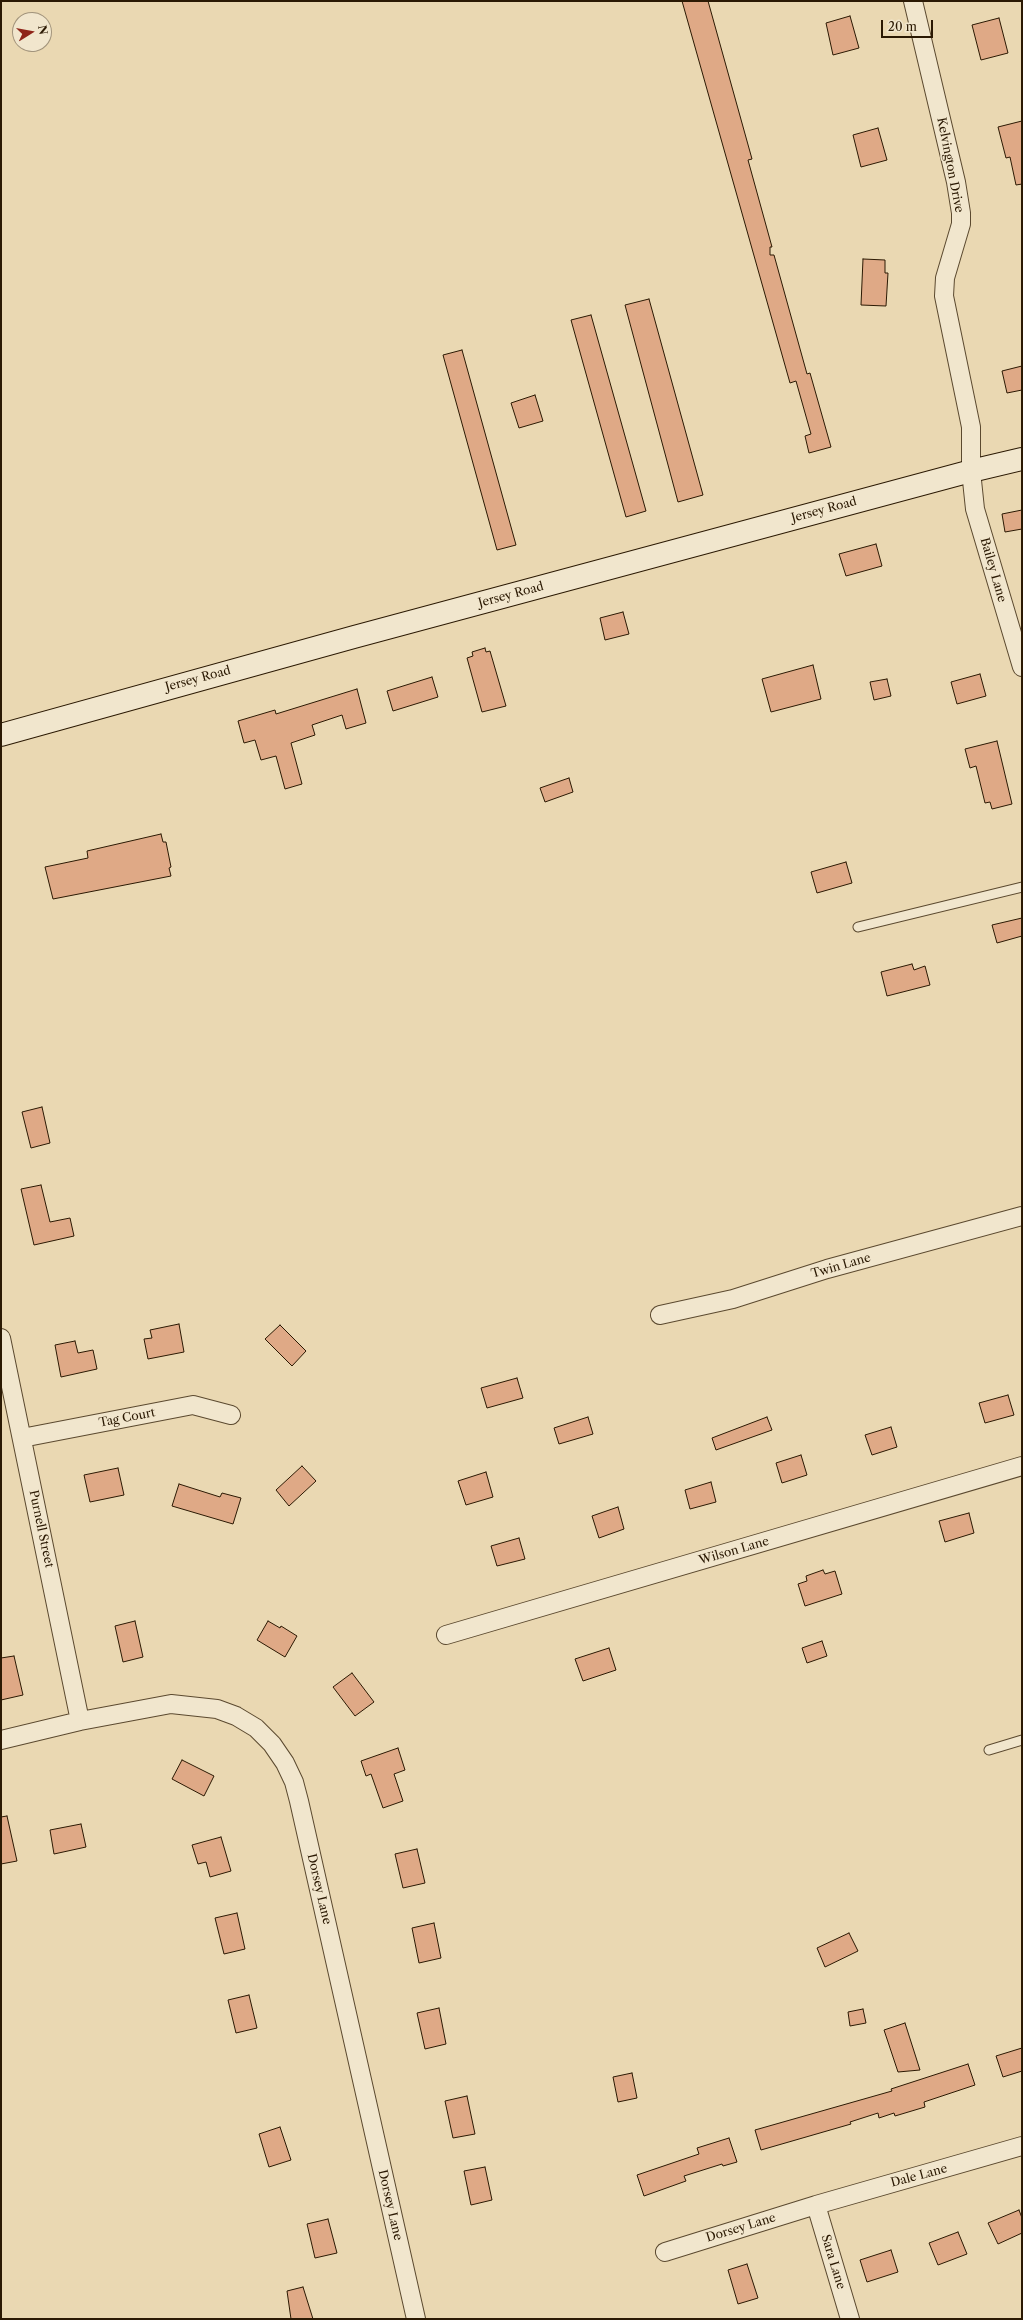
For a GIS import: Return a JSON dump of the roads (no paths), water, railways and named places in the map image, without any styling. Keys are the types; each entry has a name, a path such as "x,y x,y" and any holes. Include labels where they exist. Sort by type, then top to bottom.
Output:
{"street":[{"name":"Kelvington Drive","path":"913,1 956,182 960,213 961,224 945,278 944,296 971,427 971,471"},
{"name":"Jersey Road","path":"1,735 187,682 971,471 1022,459"},
{"name":"Bailey Lane","path":"971,471 975,509 1022,667"},
{"name":"Twin Lane","path":"660,1315 733,1299 827,1269 1022,1216"},
{"name":"Purnell Street","path":"1,1338 80,1721"},
{"name":"Tag Court","path":"22,1438 193,1405 231,1415"},
{"name":"Wilson Lane","path":"446,1635 1022,1466"},
{"name":"Dorsey Lane","path":"1,1740 80,1721 171,1704 217,1709 236,1716 256,1728 272,1744 285,1763 294,1782 301,1808 416,2319"},
{"name":"Dale Lane","path":"816,2205 1022,2146"},
{"name":"Dorsey Lane","path":"665,2252 816,2205"},
{"name":"Sara Lane","path":"816,2205 850,2319"}],"lane":[{"path":"858,927 1022,887"},
{"path":"989,1750 1022,1740"}]}
